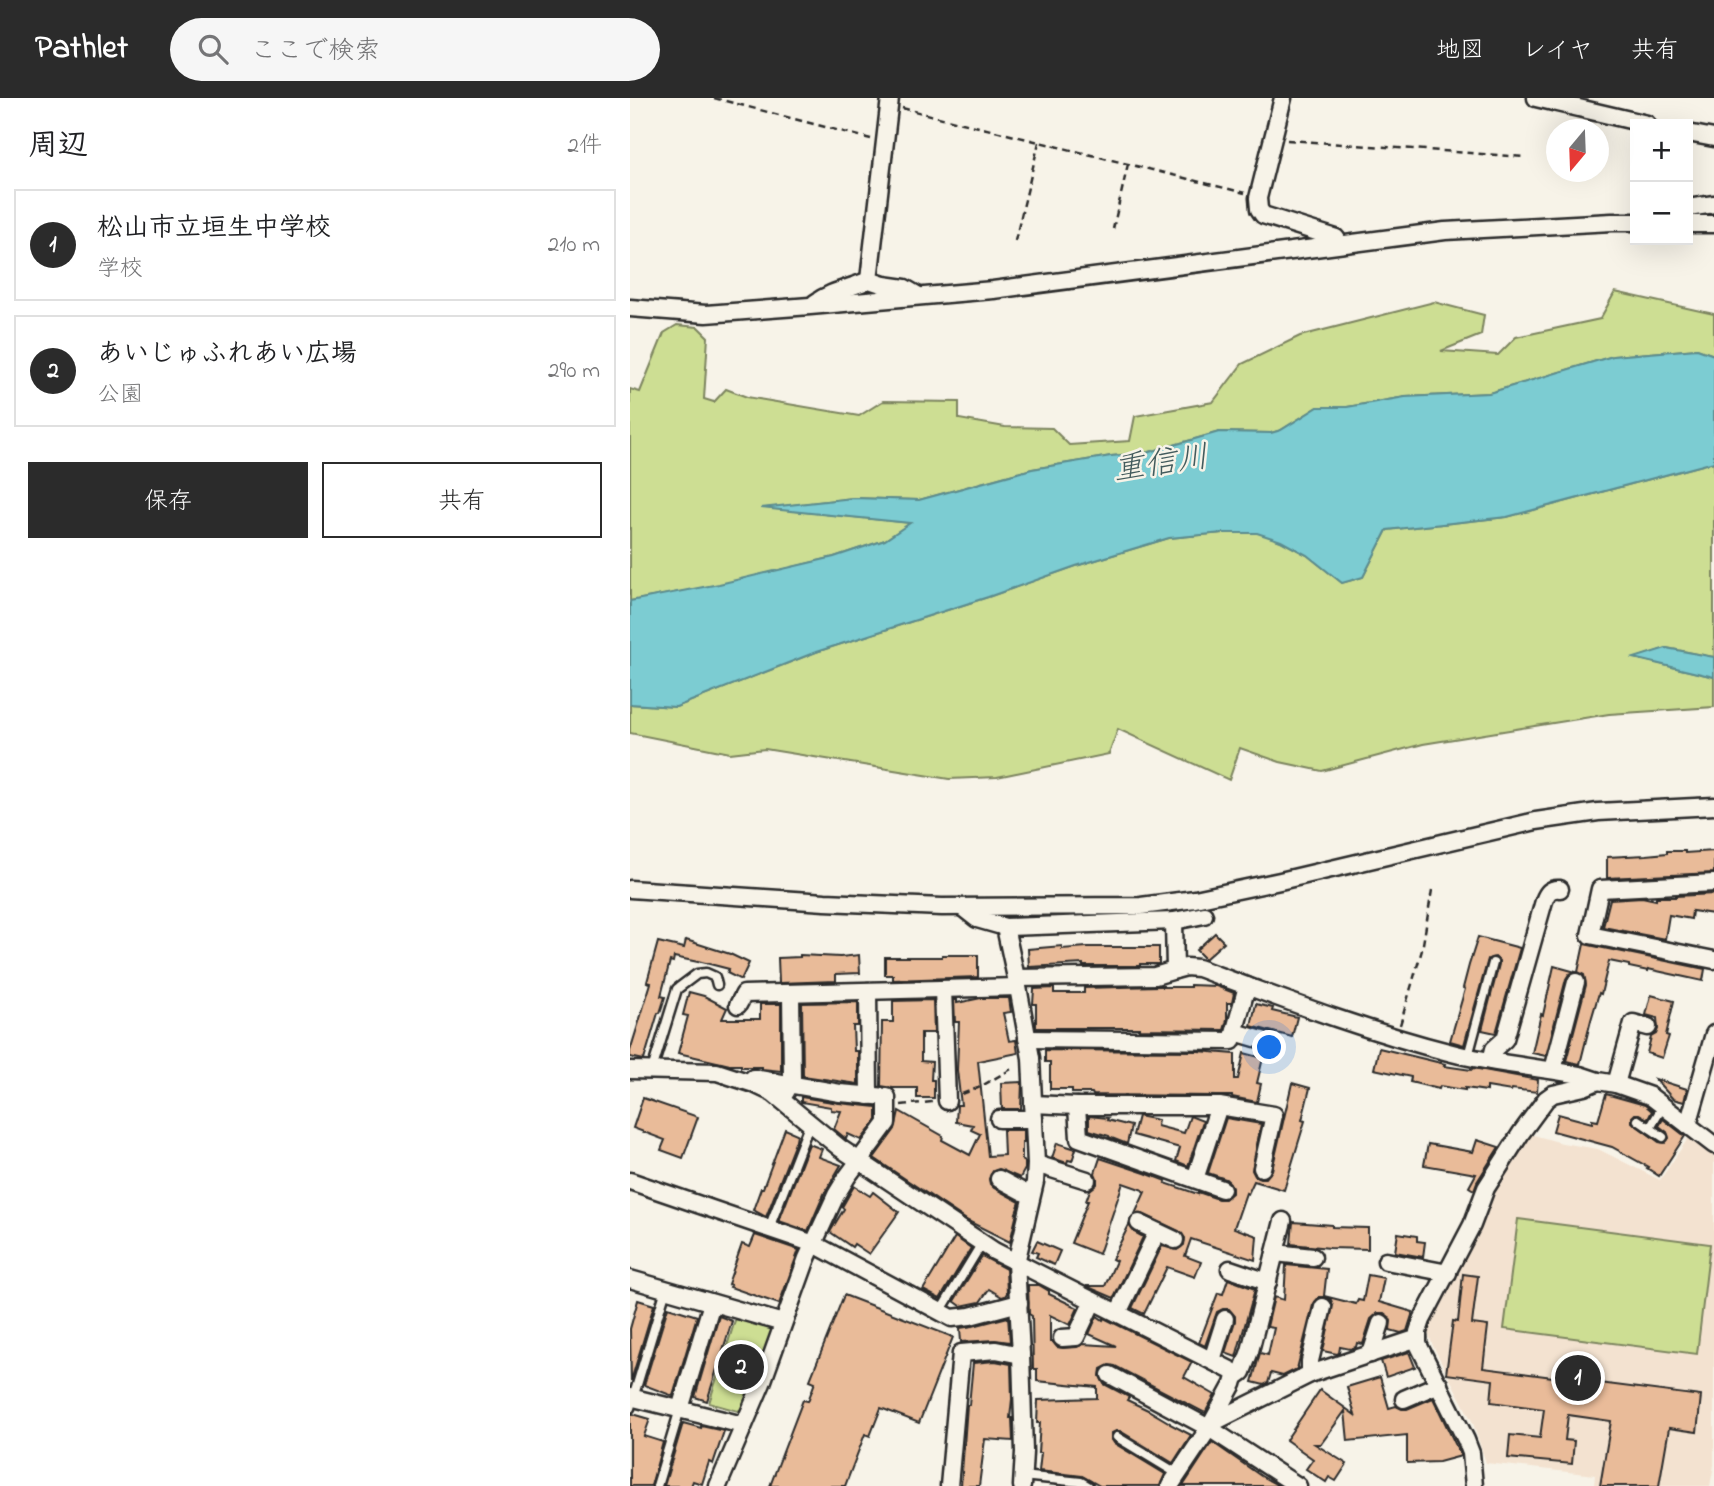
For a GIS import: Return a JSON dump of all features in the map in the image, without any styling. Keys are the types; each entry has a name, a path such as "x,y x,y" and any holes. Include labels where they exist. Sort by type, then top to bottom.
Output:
{"street":[{"path":"1283,98 1259,196 1259,209 1263,215 1336,238 1340,244"},
{"path":"1536,98 1630,120"},
{"path":"869,280 890,101"},
{"path":"1693,134 1714,138"},
{"path":"1693,207 1714,204"},
{"path":"630,308 706,314 810,306 993,290 1445,231 1630,222"},
{"path":"1693,224 1714,224"},
{"path":"810,306 826,295 869,280 905,288 919,296"},
{"path":"630,890 964,908 1141,906 1195,899 1280,881 1536,821 1598,812 1714,806"},
{"path":"1714,883 1600,889 1590,935 1714,960"},
{"path":"1491,1061 1494,1049 1505,1039 1544,901 1550,890 1560,889"},
{"path":"964,908 977,919 1005,927 1174,921 1204,915"},
{"path":"1174,921 1175,970"},
{"path":"1005,927 1031,1058 1036,1164 1035,1182 1016,1263 1024,1452 1022,1481"},
{"path":"738,1005 744,994 943,989 1155,976 1186,967 1198,968 1396,1038 1491,1061 1553,1070 1616,1084 1650,1096 1714,1145"},
{"path":"1027,1039 1232,1041 1247,986"},
{"path":"943,989 947,1101"},
{"path":"868,991 869,1096"},
{"path":"1553,1070 1578,991"},
{"path":"788,1104 785,1094 792,1078 791,993"},
{"path":"1616,1084 1633,1023 1648,1027"},
{"path":"1235,1032 1269,1042"},
{"path":"1688,1125 1714,1034"},
{"path":"630,1070 717,1072 773,1093 840,1148 982,1243 1016,1263 1212,1360 1232,1371 1235,1377"},
{"path":"718,1486 836,1195 846,1177 887,1124 887,1097 840,1093 750,1077 737,1079"},
{"path":"1474,1486 1471,1453 1418,1344 1422,1320 1472,1225 1486,1188 1546,1099 1553,1094 1598,1081"},
{"path":"1077,1106 1079,1138 1222,1189"},
{"path":"999,1119 1077,1106 1219,1106 1274,1115 1262,1168"},
{"path":"1195,1179 1219,1106"},
{"path":"1036,1164 1087,1180"},
{"path":"999,1179 1031,1196"},
{"path":"630,1181 814,1244 952,1318 1019,1303"},
{"path":"1174,1480 1210,1425 1235,1377 1242,1372 1250,1351 1283,1221"},
{"path":"1139,1223 1175,1240"},
{"path":"1118,1313 1157,1232"},
{"path":"1275,1253 1313,1257"},
{"path":"1386,1261 1448,1273"},
{"path":"1230,1269 1268,1282"},
{"path":"630,1279 783,1323"},
{"path":"1062,1338 1076,1337 1093,1300"},
{"path":"680,1409 712,1303"},
{"path":"1310,1374 1310,1361 1323,1307"},
{"path":"1212,1360 1226,1319"},
{"path":"1371,1354 1381,1323"},
{"path":"1210,1425 1310,1374 1418,1338"},
{"path":"949,1486 966,1376 961,1353 996,1350 1021,1355"},
{"path":"1110,1375 1210,1425 1297,1486"},
{"path":"1404,1399 1438,1384"},
{"path":"631,1401 680,1409 743,1425"}],"lane":[{"path":"1468,1056 1493,963"},
{"path":"652,1070 677,989 696,975 706,973 715,977 717,985"},
{"path":"1650,1128 1663,1106"},
{"path":"1638,1120 1663,1137"},
{"path":"769,1228 810,1122"},
{"path":"940,1312 982,1243"},
{"path":"631,1401 666,1290"},
{"path":"657,1486 680,1409"},
{"path":"1117,1437 1174,1480"},
{"path":"1022,1481 1081,1482 1088,1486"}],"path":[{"path":"713,98 885,143"},
{"path":"890,101 1039,142 1259,196"},
{"path":"1273,139 1525,157"},
{"path":"1015,241 1039,142"},
{"path":"1113,229 1128,164"},
{"path":"1396,1038 1422,950 1432,890"}],"shaded area":[{"path":"1530,1134 1598,1149 1660,1180 1691,1134 1714,1151 1714,1465 1710,1486 1594,1486 1595,1475 1486,1463 1473,1423 1428,1333 1432,1315 1471,1243 1483,1205"}],"green space":[{"path":"1615,292 1714,314 1714,355 1697,349 1613,356 1489,393 1405,397 1347,407 1318,407 1281,430 1271,433 1219,432 1146,453 1032,469 919,500 853,498 766,508 911,523 885,540 834,557 719,585 630,601 630,389 640,392 664,333 677,325 698,327 708,337 704,399 714,402 726,389 747,397 859,416 883,401 959,402 959,419 1005,427 1052,428 1069,445 1130,441 1135,416 1213,402 1242,364 1300,336 1434,302 1484,315 1481,335 1441,351 1498,355 1516,337 1600,319"},
{"path":"1714,462 1714,657 1667,648 1636,658 1714,677 1714,707 1609,714 1423,744 1322,771 1280,762 1240,748 1229,780 1118,729 1109,754 997,777 949,779 765,749 730,753 630,733 630,704 676,707 816,652 1169,538 1257,532 1307,555 1342,583 1363,577 1387,530 1507,517"},
{"path":"1518,1219 1710,1244 1697,1354 1504,1329"},
{"path":"737,1314 771,1323 775,1330 748,1404 738,1411 709,1403"}],"water":[{"name":"重信川","path":"1697,349 1714,355 1714,462 1507,517 1387,530 1363,577 1342,583 1307,555 1281,541 1257,533 1169,538 816,652 676,707 630,704 630,601 719,584 834,557 885,540 910,523 761,508 853,498 919,500 1032,469 1146,453 1219,432 1271,433 1281,430 1318,407 1347,407 1405,397 1489,393 1613,356"},
{"path":"1666,648 1714,657 1714,677 1634,658"}],"building":[{"path":"1667,851 1714,851 1714,873 1607,878 1607,857"},
{"path":"1714,894 1714,914 1692,911 1691,919 1669,915 1665,939 1603,927 1610,899 1642,897 1656,900 1656,897"},
{"path":"1215,933 1224,942 1205,959 1196,950"},
{"path":"1478,937 1520,948 1496,1033 1482,1030 1499,964 1495,957 1488,959 1464,1045 1450,1041"},
{"path":"686,940 749,963 741,980 727,973 729,969 674,957 673,962 670,961 661,996 665,997 644,1060 630,1057 651,983 647,982 658,942 684,948"},
{"path":"1584,944 1705,969 1703,981 1609,961 1580,1064 1566,1061 1586,985 1584,975 1578,972"},
{"path":"1062,946 1062,949 1159,947 1159,964 1029,967 1028,949"},
{"path":"800,955 859,955 860,973 836,974 836,981 779,983 778,958"},
{"path":"978,955 978,977 893,980 893,975 885,975 885,957"},
{"path":"1554,966 1576,972 1569,974 1566,979 1546,1056 1532,1053"},
{"path":"1216,986 1234,993 1232,1003 1227,1003 1224,1030 1036,1028 1034,989 1054,988 1054,993 1084,993 1084,988"},
{"path":"689,992 704,996 727,1008 722,1019 760,1019 760,1004 781,1004 781,1071 741,1067 678,1053 688,1016 683,1015"},
{"path":"1651,995 1674,1001 1666,1035 1669,1036 1662,1058 1647,1053 1651,1037 1658,1029 1657,1018 1646,1015"},
{"path":"981,998 1009,998 1011,1012 1003,1013 1009,1041 1016,1040 1018,1053 978,1061 988,1156 1004,1155 1003,1130 1024,1130 1022,1160 1025,1162 1025,1169 1020,1178 999,1169 993,1171 989,1179 994,1188 1020,1202 1010,1242 968,1221 874,1158 895,1129 899,1111 970,1155 980,1134 971,1130 973,1125 956,1122 957,1105 961,1105 957,1070 959,1022 955,1022 954,999 957,999 957,1003"},
{"path":"933,1000 934,1033 921,1033 921,1061 932,1062 934,1098 917,1098 917,1088 881,1086 882,1022 893,1022 893,1001"},
{"path":"858,1002 858,1026 853,1026 854,1051 858,1051 858,1084 803,1076 802,1003"},
{"path":"1256,1004 1297,1017 1292,1037 1251,1026"},
{"path":"1379,1048 1445,1064 1444,1066 1471,1070 1473,1068 1538,1080 1537,1092 1487,1087 1487,1091 1440,1086 1439,1089 1410,1082 1411,1077 1374,1069"},
{"path":"1045,1050 1198,1051 1235,1054 1235,1079 1238,1079 1244,1053 1263,1058 1257,1083 1261,1084 1257,1102 1232,1096 1072,1093 1072,1089 1050,1089 1050,1062 1045,1062"},
{"path":"1655,1079 1687,1089 1684,1102 1673,1099"},
{"path":"1022,1082 1021,1109 1002,1109 1001,1083"},
{"path":"1292,1083 1310,1088 1302,1120 1305,1121 1284,1190 1254,1181 1248,1194 1246,1193 1234,1228 1257,1236 1255,1260 1191,1239 1185,1256 1201,1262 1195,1277 1167,1267 1144,1314 1132,1308 1162,1246 1177,1250 1184,1245 1185,1238 1179,1231 1143,1214 1135,1214 1145,1192 1123,1183 1099,1254 1071,1243 1090,1190 1097,1184 1095,1173 1100,1158 1198,1194 1225,1199 1232,1193 1230,1183 1208,1173 1226,1118 1261,1124 1252,1170 1255,1176 1266,1178 1272,1170"},
{"path":"1606,1094 1645,1105 1652,1111 1648,1119 1635,1114 1632,1122 1659,1142 1665,1143 1669,1138 1667,1132 1659,1126 1663,1119 1685,1136 1659,1176 1612,1147 1553,1131 1558,1114 1592,1123 1592,1120 1598,1121"},
{"path":"801,1097 877,1107 877,1120 861,1140 848,1134 846,1139 834,1129 841,1111 801,1102"},
{"path":"643,1098 698,1117 683,1158 661,1150 665,1140 633,1128"},
{"path":"1089,1116 1108,1118 1107,1120 1131,1126 1127,1144 1089,1130"},
{"path":"1138,1116 1158,1120 1157,1126 1184,1133 1190,1116 1203,1121 1188,1166 1176,1161 1180,1148 1133,1135"},
{"path":"785,1129 797,1134 796,1140 766,1217 753,1210"},
{"path":"1477,1140 1499,1147 1474,1190 1469,1187 1476,1174 1424,1165 1428,1144 1473,1152"},
{"path":"1057,1143 1076,1149 1072,1161 1068,1160 1067,1163 1052,1158"},
{"path":"809,1144 822,1149 819,1157 841,1165 824,1194 808,1231 779,1221"},
{"path":"854,1186 870,1196 873,1192 899,1212 869,1254 854,1244 852,1247 830,1232"},
{"path":"1293,1222 1368,1228 1368,1249 1291,1244"},
{"path":"1129,1225 1143,1237 1114,1298 1086,1286 1105,1286 1116,1261 1112,1259"},
{"path":"1398,1233 1417,1236 1417,1241 1425,1242 1423,1257 1395,1252"},
{"path":"755,1235 799,1250 779,1304 728,1284 742,1244 750,1247"},
{"path":"955,1237 971,1248 940,1299 923,1290"},
{"path":"1037,1241 1060,1251 1054,1265 1036,1257 1038,1253 1032,1251"},
{"path":"982,1256 1006,1269 1007,1293 1002,1297 989,1289 980,1302 961,1306 954,1301"},
{"path":"1286,1265 1327,1269 1324,1296 1356,1304 1358,1300 1363,1301 1368,1275 1384,1278 1379,1302 1413,1312 1407,1331 1401,1333 1390,1330 1389,1317 1378,1313 1371,1319 1363,1344 1357,1343 1356,1347 1350,1349 1340,1347 1337,1354 1323,1351 1333,1305 1326,1297 1319,1297 1313,1305 1297,1369 1283,1376 1271,1373 1268,1383 1264,1385 1252,1382 1260,1353 1268,1355 1274,1328 1267,1327 1274,1297 1284,1300"},
{"path":"1463,1274 1478,1276 1472,1324 1488,1326 1483,1368 1701,1396 1697,1432 1669,1428 1659,1486 1600,1486 1611,1421 1568,1415 1565,1440 1574,1441 1572,1464 1508,1458 1510,1435 1540,1438 1544,1409 1491,1402 1493,1380 1446,1374 1453,1321 1458,1322"},
{"path":"1228,1279 1255,1289 1236,1357 1225,1353 1235,1321 1235,1316 1229,1309 1217,1312 1205,1346 1199,1343 1218,1293 1223,1294"},
{"path":"1028,1285 1039,1285 1049,1291 1049,1294 1078,1308 1070,1325 1050,1315 1050,1342 1057,1347 1077,1347 1083,1344 1116,1346 1089,1334 1097,1316 1103,1320 1104,1318 1192,1362 1184,1377 1215,1395 1205,1413 1115,1366 1109,1365 1101,1369 1100,1376 1104,1384 1129,1397 1127,1400 1191,1435 1173,1463 1120,1431 1112,1433 1114,1443 1165,1474 1160,1486 1100,1486 1082,1476 1039,1471 1041,1453 1038,1453 1038,1400 1097,1398 1097,1387 1037,1381 1037,1369 1033,1369 1032,1316 1029,1314"},
{"path":"844,1295 953,1337 919,1423 881,1408 870,1436 865,1434 845,1486 770,1486 803,1400 808,1401 815,1382 810,1380"},
{"path":"638,1300 654,1305 631,1381 630,1329"},
{"path":"668,1307 697,1316 673,1396 644,1385"},
{"path":"719,1316 732,1321 707,1401 695,1397"},
{"path":"1008,1317 1010,1342 961,1342 960,1328"},
{"path":"1409,1352 1415,1367 1386,1377 1381,1361"},
{"path":"995,1361 1011,1364 1010,1418 1013,1441 985,1439 979,1486 961,1486 973,1363"},
{"path":"1380,1377 1389,1408 1396,1406 1407,1409 1433,1398 1461,1456 1439,1462 1407,1463 1407,1435 1348,1441 1345,1411 1321,1444 1315,1444 1347,1464 1336,1481 1329,1477 1326,1482 1306,1469 1313,1459 1286,1440 1320,1390 1355,1415 1347,1387"},
{"path":"630,1414 650,1419 644,1436 663,1442 651,1486 630,1486"},
{"path":"683,1423 724,1431 713,1464 709,1462 702,1484 693,1481 691,1486 664,1486"},
{"path":"1212,1442 1261,1476 1279,1486 1183,1486"}],"place":[{"name":"あいじゅふれあい広場","path":"741,1367"},
{"name":"松山市立垣生中学校","path":"1578,1378"}]}
